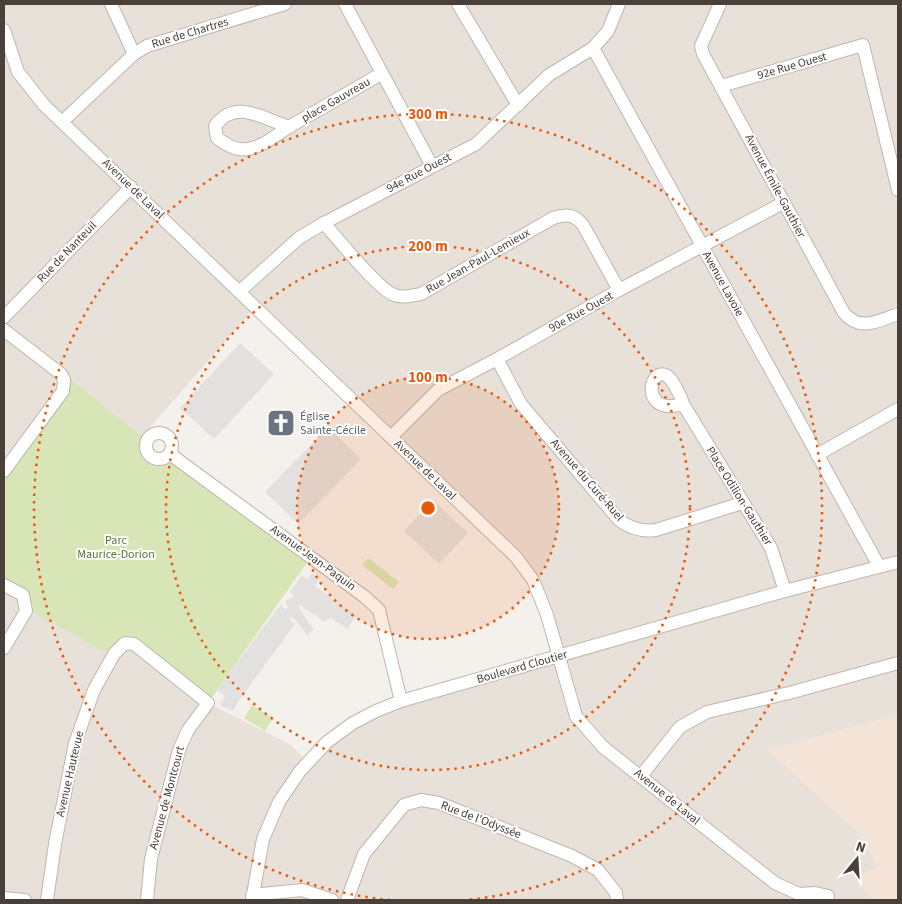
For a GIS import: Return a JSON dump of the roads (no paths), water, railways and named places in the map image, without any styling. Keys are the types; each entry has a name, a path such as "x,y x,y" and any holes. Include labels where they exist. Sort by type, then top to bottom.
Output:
{"street":[{"path":"110,4 134,54"},
{"name":"Rue de Chartres","path":"62,122 134,54 147,46 285,4"},
{"path":"345,4 432,166"},
{"path":"458,4 518,105"},
{"path":"593,48 608,31 619,4"},
{"name":"Avenue Émile-Gauthier","path":"720,4 702,46 703,54 844,312 850,320 864,324 898,314"},
{"name":"Avenue de Laval","path":"4,30 18,72 44,105 516,557 534,580 547,615 576,716 603,747 775,883 799,894 815,893 828,896"},
{"name":"92e Rue Ouest","path":"721,86 863,45 898,190"},
{"name":"94e Rue Ouest","path":"240,291 299,238 324,223 476,144 549,75 593,48"},
{"name":"Avenue Lavoie","path":"593,48 879,566"},
{"name":"place Gauvreau","path":"290,127 249,112 240,111 232,112 220,118 215,126 217,138 228,146 238,149 249,149 266,143 382,73"},
{"name":"Rue de Nanteuil","path":"4,317 131,187"},
{"name":"90e Rue Ouest","path":"391,437 438,390 619,290 783,203"},
{"name":"Rue Jean-Paul-Lemieux","path":"324,223 384,290 399,297 409,297 421,294 553,218 570,215 583,225 619,290"},
{"path":"4,330 61,374 64,380 63,391 4,471"},
{"name":"Avenue du Curé-Ruel","path":"497,359 522,404 619,520 627,526 645,532 656,530 742,503"},
{"name":"Place Odilion-Gauthier","path":"683,404 771,548 785,591"},
{"path":"817,455 898,409"},
{"name":"Avenue Jean-Paquin","path":"170,454 365,596 378,610 401,701"},
{"name":"Boulevard Cloutier","path":"252,898 262,838 279,802 300,771 327,742 353,723 376,711 401,701 785,591 898,562"},
{"path":"4,585 23,595 26,611 4,648"},
{"name":"Avenue Hautevue","path":"47,900 55,844 75,743 94,690 120,647 124,643 134,644 208,703"},
{"path":"641,776 680,727 707,712 789,693 898,663"},
{"name":"Avenue de Montcourt","path":"147,900 151,860 179,750 188,730 208,703"},
{"name":"Rue de l'Odyssée","path":"348,900 364,854 404,805 421,800 439,803 572,856 598,870 616,893 618,900"},
{"path":"252,898 302,890 332,900"},
{"path":"4,898 25,900"}],"place":[{"name":"Église Sainte-Cécile","path":"281,423"}],"park label":[{"name":"Parc Maurice-Dorion","path":"116,547"}]}
